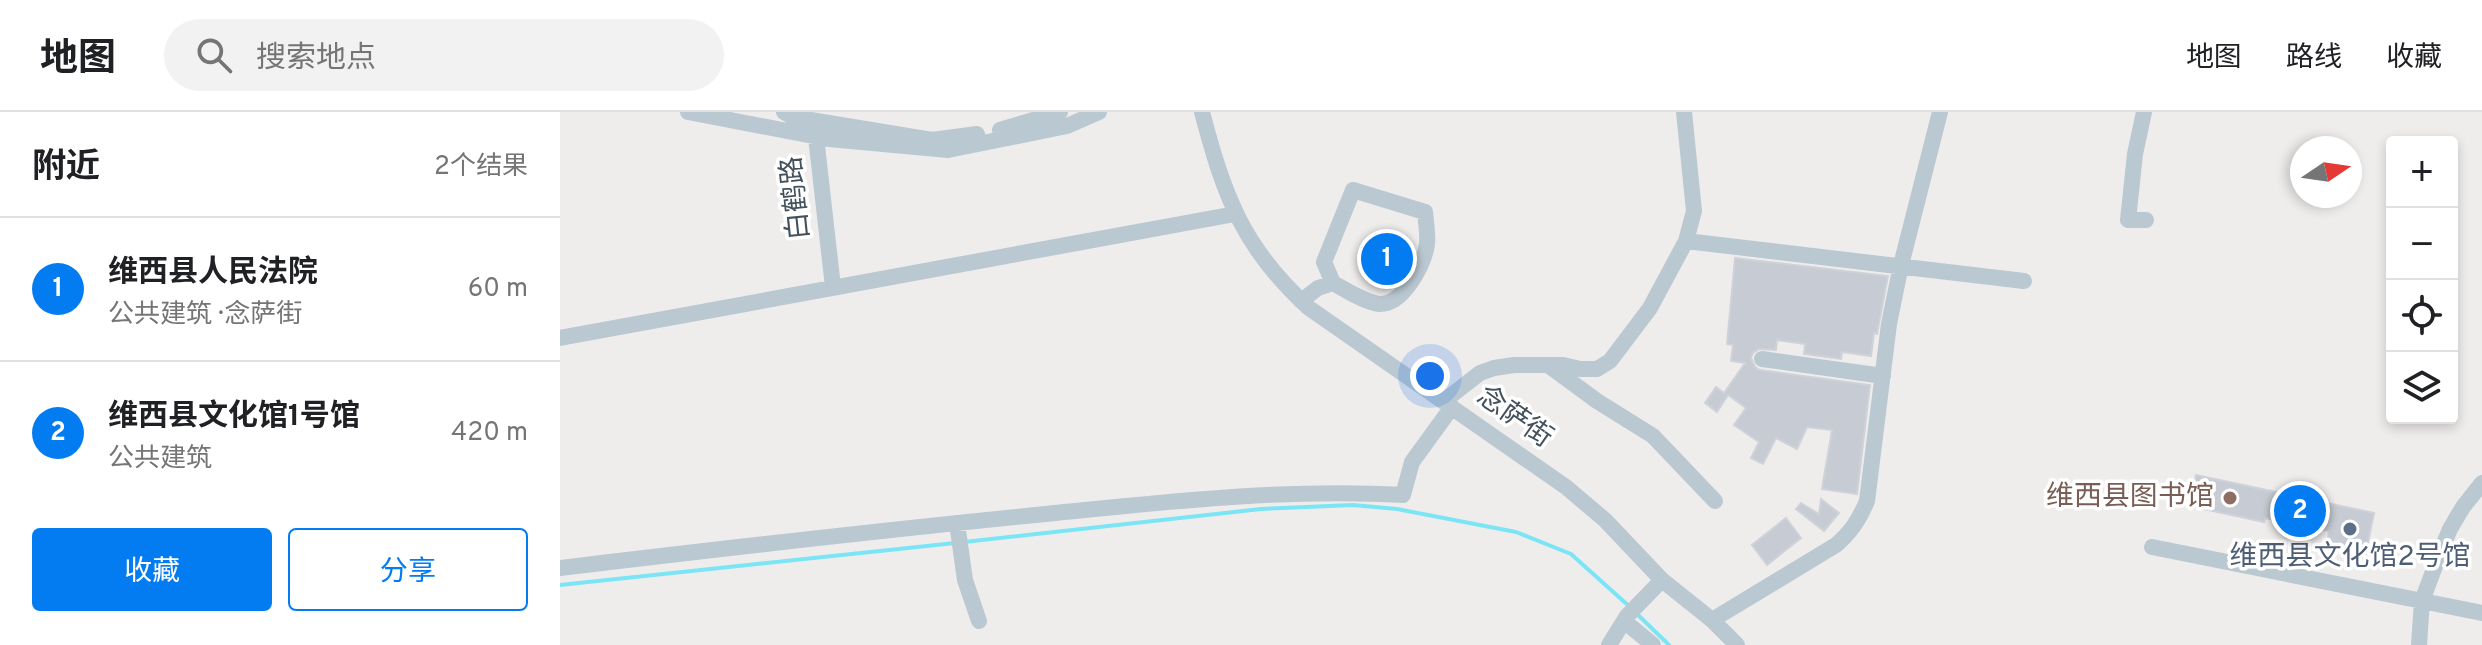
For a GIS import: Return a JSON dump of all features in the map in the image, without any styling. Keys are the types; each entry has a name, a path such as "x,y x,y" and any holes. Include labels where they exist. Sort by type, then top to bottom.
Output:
{"street":[{"name":"白鹤路","path":"688,112 816,137 833,287"},
{"path":"784,112 793,117 932,140 995,132 1060,112"},
{"path":"816,137 948,150 1067,126 1099,112"},
{"name":"念萨街","path":"1202,112 1217,170 1235,214 1282,284 1301,301 1566,487 1605,520 1662,580 1712,620 1737,645"},
{"path":"560,568 1144,504 1357,492 1403,495 1412,462 1448,404 1480,373 1514,365 1597,369 1610,361 1650,308 1686,241 1694,211 1684,112"},
{"path":"1712,620 1836,545 1853,530 1867,501 1889,324 1940,112"},
{"path":"2144,112 2135,154 2128,220 2146,220"},
{"path":"1301,301 1318,288 1333,283 1373,303 1395,301 1419,271 1427,244 1425,212 1353,190 1324,262 1333,283"},
{"path":"560,338 1235,214"},
{"path":"1686,241 2024,281"},
{"path":"1762,359 1883,376"},
{"path":"1548,365 1653,436 1715,501"},
{"path":"2419,645 2422,601 2450,529 2482,483"},
{"path":"957,523 965,580 979,621"},
{"path":"2152,547 2482,613"},
{"path":"1609,645 1630,614 1662,580"},
{"path":"1630,614 1653,645"}],"building":[{"path":"1735,258 1888,276 1871,356 1842,352 1841,359 1804,354 1805,344 1777,340 1776,350 1759,349 1751,358 1760,370 1870,385 1857,494 1822,489 1832,430 1807,427 1797,449 1776,438 1763,464 1751,458 1759,442 1734,425 1746,408 1728,395 1717,412 1705,403 1716,387 1724,393 1745,363 1731,361 1733,345 1727,344"},
{"path":"2196,475 2374,513 2365,558 2327,545 2329,531 2265,518 2264,522 2190,506"},
{"path":"1821,499 1839,513 1824,531 1796,509 1801,503 1819,514"},
{"path":"1786,518 1801,538 1767,565 1752,545"}],"waterway":[{"path":"964,542 1261,509 1353,505 1397,509 1516,532 1571,554 1630,607"},
{"path":"560,585 955,543"},
{"path":"1637,614 1669,645"}],"place":[{"name":"维西县人民法院","path":"1387,259"},
{"name":"维西县图书馆","path":"2230,498"},
{"name":"维西县文化馆1号馆","path":"2300,511"},
{"name":"维西县文化馆2号馆","path":"2350,529"}]}
